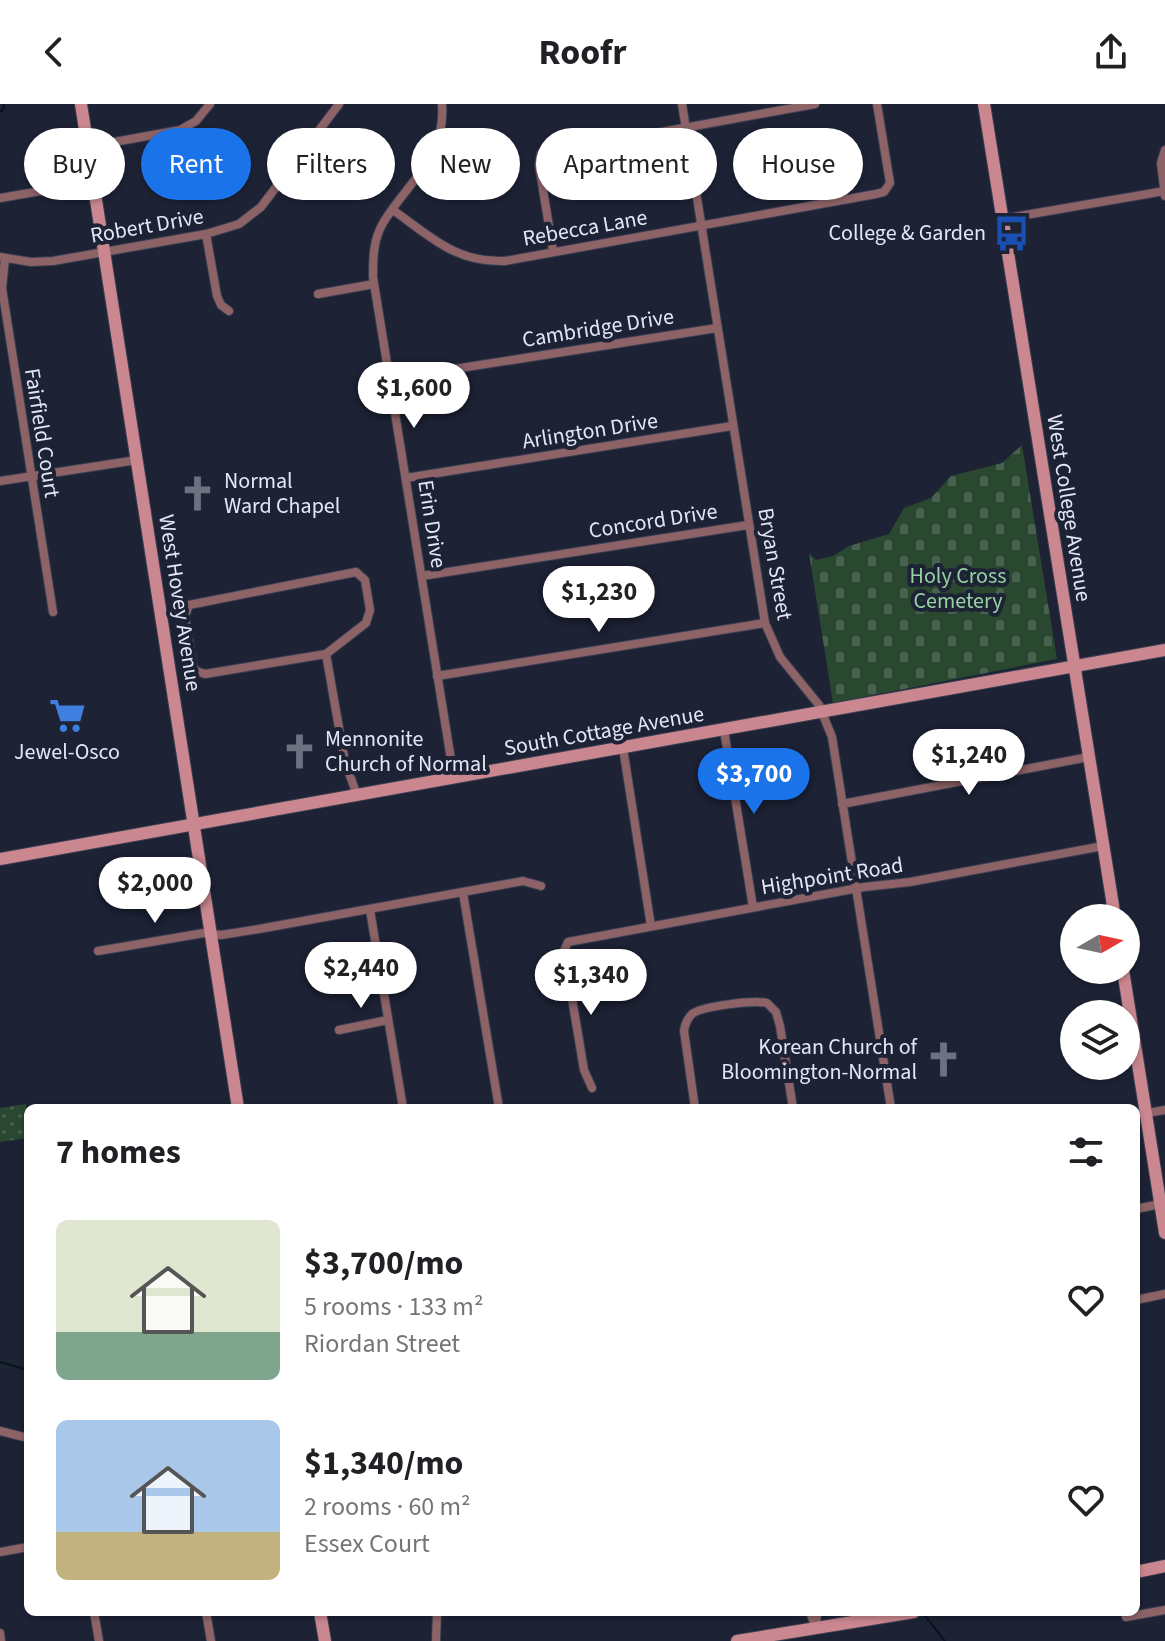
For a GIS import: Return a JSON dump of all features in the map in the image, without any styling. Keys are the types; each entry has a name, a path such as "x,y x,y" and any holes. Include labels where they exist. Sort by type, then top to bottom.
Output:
{"main road":[{"name":"West Hovey Avenue","path":"81,104 84,128"},
{"name":"West College Avenue","path":"984,104 1113,904"},
{"name":"West Hovey Avenue","path":"96,200 237,1104"},
{"name":"South Cottage Avenue","path":"0,859 1165,650"},
{"path":"1125,984 1140,1104"},
{"path":"1141,1114 1165,1233"},
{"path":"1140,1571 1165,1566"},
{"path":"321,1616 325,1641"},
{"path":"737,1641 817,1634 896,1616"}],"street":[{"path":"125,140 180,130 196,121 210,104"},
{"name":"Robert Drive","path":"2,258 41,262 206,234 239,224 261,207 339,104"},
{"name":"Erin Drive","path":"442,104 441,131 436,149 383,224 375,246 374,284 454,778"},
{"name":"Bryan Street","path":"682,104 765,623 780,657 809,689 822,711 832,737 890,1104"},
{"path":"553,251 539,156 815,104"},
{"name":"Rebecca Lane","path":"393,210 439,244 471,259 505,261 876,194 888,188 889,178 877,104"},
{"path":"1002,219 1165,193 1161,163 1165,150"},
{"path":"0,198 24,194"},
{"path":"206,234 217,296 221,305 229,311"},
{"name":"Fairfield Court","path":"2,258 2,288 53,612"},
{"path":"318,294 374,284"},
{"name":"Cambridge Drive","path":"390,379 717,328"},
{"name":"Arlington Drive","path":"406,478 732,426"},
{"path":"0,481 137,460"},
{"name":"Concord Drive","path":"422,576 748,525"},
{"path":"359,573 365,580 369,617 362,627 326,654 200,673 193,666 186,610 196,601 359,573"},
{"path":"437,676 765,623"},
{"path":"326,654 345,762 357,795"},
{"path":"724,730 753,907"},
{"path":"623,748 651,926"},
{"path":"842,804 1089,757"},
{"name":"Highpoint Road","path":"592,1088 584,1070 564,951 573,940 1103,846"},
{"path":"98,951 204,933 246,931 523,881 541,886"},
{"path":"463,893 498,1104"},
{"path":"370,910 402,1104"},
{"path":"694,1104 684,1031 687,1020 698,1010 755,1001 771,1006 780,1026 792,1104"},
{"path":"339,1030 388,1020"},
{"path":"1141,1114 1165,1110"},
{"path":"1140,1208 1160,1204"},
{"path":"1140,1299 1165,1294"},
{"path":"0,1431 24,1437"},
{"path":"0,1552 24,1548"},
{"path":"1140,1614 1165,1610"},
{"path":"95,1616 99,1641"},
{"path":"207,1616 211,1641"},
{"path":"436,1641 437,1616"},
{"path":"1126,1617 1132,1616"},
{"path":"0,1633 1,1641"}],"green space":[{"name":"Holy Cross Cemetery","path":"1022,445 1057,659 833,703 809,553 816,560 833,556 849,546 889,534 904,508 931,498 951,476 1002,463"},
{"path":"24,1104 24,1139 0,1142 0,1108"}],"waterway":[{"path":"0,112 4,104"},
{"path":"0,1362 24,1369"},
{"path":"925,1616 945,1641"}],"place":[{"name":"College & Garden","path":"1012,233"},
{"name":"Normal Ward Chapel","path":"198,494"},
{"name":"Jewel-Osco","path":"67,716"},
{"name":"Mennonite Church of Normal","path":"299,752"},
{"name":"Korean Church of Bloomington-Normal","path":"943,1060"}]}
